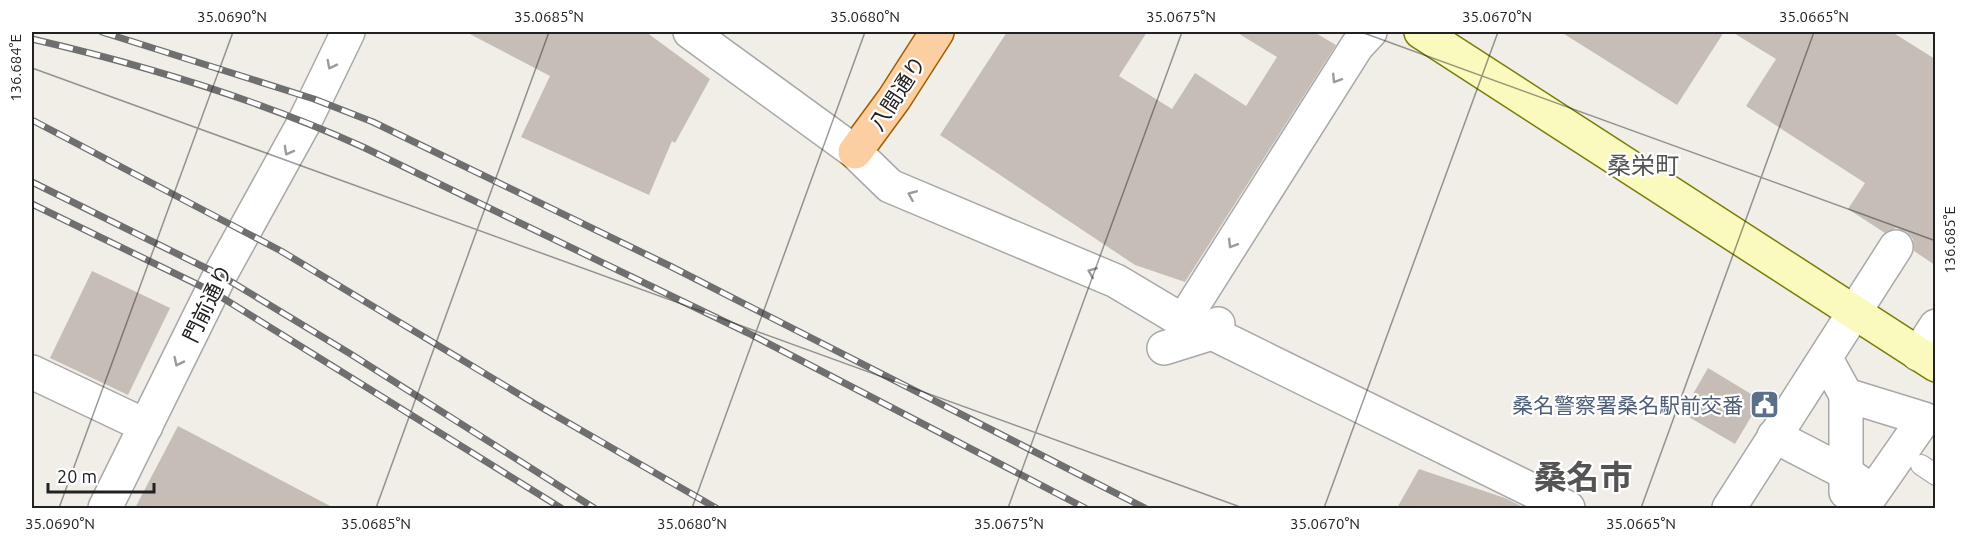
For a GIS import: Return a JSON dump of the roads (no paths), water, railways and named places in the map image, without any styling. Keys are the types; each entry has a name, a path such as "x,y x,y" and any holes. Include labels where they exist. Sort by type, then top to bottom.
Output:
{"main road":[{"name":"八間通り","path":"855,152 894,99 937,32"}],"street":[{"name":"門前通り","path":"105,508 219,275 305,121 348,32"},
{"path":"690,32 855,152 890,186 1116,281 1183,321 1357,46 1370,32"},
{"path":"1421,32 1927,359 1935,326"},
{"path":"1736,507 1774,436 1826,359 1896,247"},
{"path":"1164,348 1216,327 1568,508"},
{"path":"1826,359 1846,395 1857,495"},
{"path":"32,372 146,426"},
{"path":"1846,395 1924,419 1857,495"},
{"path":"1774,436 1857,495"}],"railway":[{"path":"102,32 314,99 373,122 670,266 1145,508"},
{"path":"32,39 116,60 200,85 282,114 363,147 748,333 1085,508"},
{"path":"32,120 281,251 532,402 716,508"},
{"path":"32,182 220,275 349,353 594,508"},
{"path":"32,204 213,292 561,508"}],"place":[{"name":"桑名警察署桑名駅前交番","path":"1764,405"}],"district":[{"name":"桑栄町","path":"1643,165"},
{"name":"桑名市","path":"1583,476"}]}
